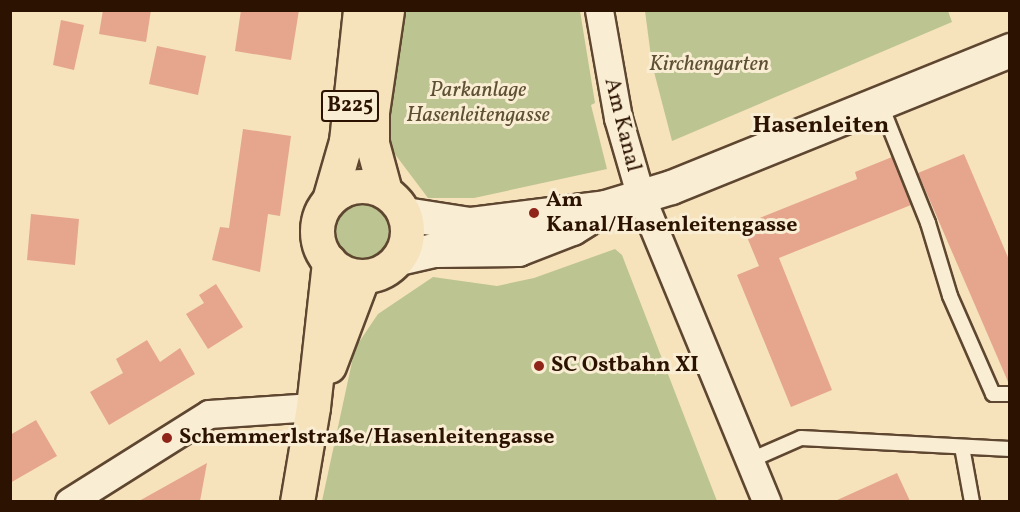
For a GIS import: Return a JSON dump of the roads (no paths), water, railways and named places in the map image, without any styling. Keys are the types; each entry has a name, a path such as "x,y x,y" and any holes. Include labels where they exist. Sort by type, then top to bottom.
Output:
{"main road":[{"name":"B225","path":"297,501 313,407 328,261 316,229 329,200 346,141 360,10"},
{"name":"B225","path":"387,10 372,112 372,143 395,202 406,243 399,258"},
{"path":"329,200 357,185 395,202"},
{"path":"328,261 345,273 363,276 389,268 399,258"},
{"name":"B225","path":"313,407 363,276"}],"street":[{"name":"Am Kanal","path":"599,10 618,118 642,197 753,459 767,501"},
{"path":"395,202 469,224 605,207 642,197 1010,50"},
{"path":"399,258 435,250 518,249 572,228 605,207"},
{"path":"69,501 209,414 313,407"}],"lane":[{"path":"880,103 928,223 950,296 993,394 1010,394"},
{"path":"753,459 801,438 1010,449"},
{"path":"962,447 972,501"}],"place":[{"name":"Am Kanal/Hasenleitengasse","path":"534,213"},
{"name":"SC Ostbahn XI","path":"539,366"},
{"name":"Schemmerlstraße/Hasenleitengasse","path":"167,438"}],"district":[{"name":"Hasenleiten","path":"821,127"}],"park label":[{"name":"Kirchengarten","path":"709,65"},
{"name":"Parkanlage Hasenleitengasse","path":"478,102"}]}
